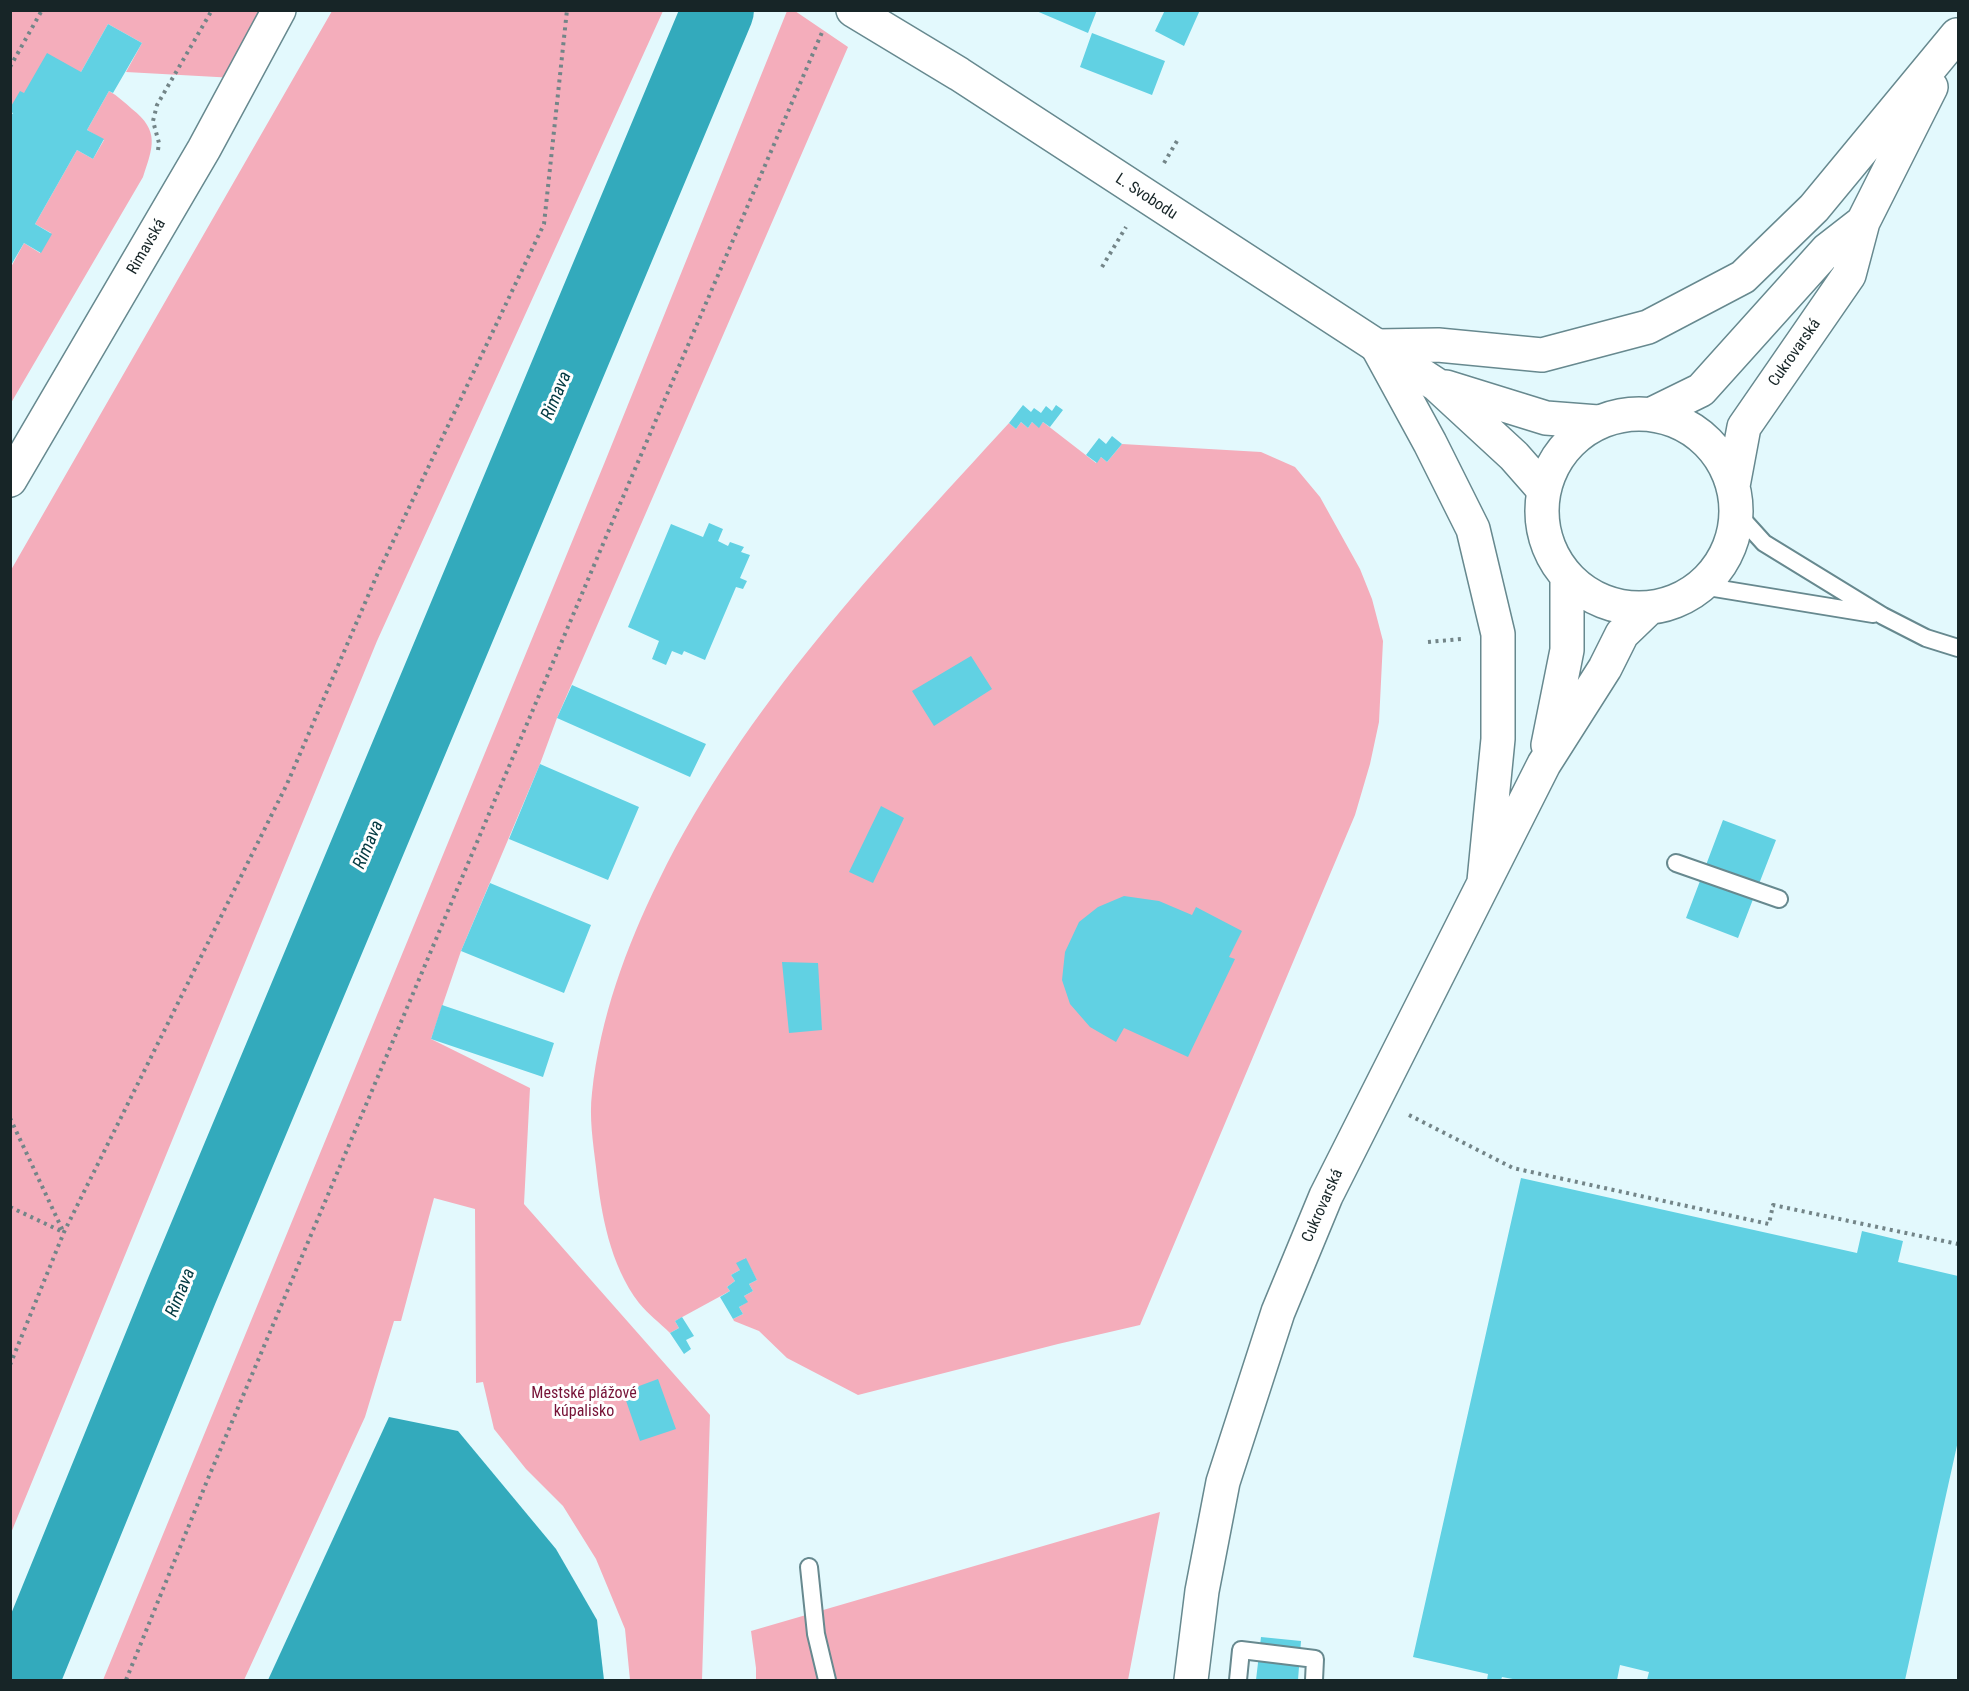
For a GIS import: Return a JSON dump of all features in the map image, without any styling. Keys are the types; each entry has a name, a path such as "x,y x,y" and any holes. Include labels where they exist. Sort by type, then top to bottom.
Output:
{"main road":[{"name":"Rimavská","path":"10,480 204,149 279,10"},
{"name":"L. Svobodu","path":"840,16 959,74 1437,385"},
{"path":"1484,881 1498,739 1498,634 1473,529 1430,443 1377,346 1438,345 1542,355 1648,327 1743,277 1814,208 1958,34"},
{"name":"Cukrovarská","path":"1735,499 1716,452 1688,426 1652,414 1624,414 1598,422 1573,438 1554,461 1544,489 1541,520 1549,551 1567,578 1590,596 1618,607 1648,609 1677,602 1702,586 1721,565 1732,540 1744,427 1848,275 1863,222 1958,34"},
{"name":"Cukrovarská","path":"1652,414 1701,390 1827,250 1863,222"},
{"path":"1437,385 1546,418 1598,422"},
{"path":"1437,385 1514,456 1544,489"},
{"name":"Cukrovarská","path":"1544,764 1567,650 1567,578"},
{"name":"Cukrovarská","path":"1191,1680 1202,1591 1223,1482 1278,1312 1326,1196 1544,764 1605,668 1622,634 1648,609"}],"lane":[{"path":"1735,499 1764,543 1883,616 1926,638 1959,648"},
{"path":"1702,586 1883,616"},
{"path":"1676,862 1779,899"},
{"path":"809,1567 816,1634 828,1680"},
{"path":"1238,1680 1241,1650 1315,1659 1314,1680"}],"path":[{"path":"10,67 42,10"},
{"path":"10,1365 64,1232 287,784 376,575 544,224 567,10"},
{"path":"126,1680 212,1470 624,496 840,16"},
{"path":"1428,642 1472,637"},
{"path":"1407,1114 1513,1168 1769,1224 1773,1205 1959,1244"},
{"path":"10,1118 64,1232"},
{"path":"10,1207 64,1232"}],"green space":[{"path":"11,11 265,11 235,78 126,72 142,43 108,24 81,72 24,93 11,108"},
{"path":"332,11 663,11 377,641 11,1533 11,570"},
{"name":"Mestské plážové kúpalisko","path":"787,11 795,11 848,47 557,718 540,764 461,951 431,1039 530,1088 524,1204 710,1415 702,1680 630,1680 625,1629 596,1559 563,1506 526,1469 494,1429 483,1382 476,1383 475,1209 434,1198 401,1321 394,1321 365,1417 244,1680 103,1680 604,464"},
{"path":"109,91 141,117 147,125 152,140 147,166 143,177 11,403 11,267 24,243 40,253 51,233 35,224 77,150 93,159 104,140 87,130"},
{"path":"1021,422 1028,428 1032,422 1039,427 1043,422 1096,463 1101,457 1107,462 1122,444 1261,452 1295,467 1320,497 1360,569 1372,599 1383,641 1379,722 1355,815 1140,1325 858,1395 787,1358 759,1331 734,1321 733,1319 743,1314 739,1307 747,1302 744,1296 753,1291 749,1284 757,1280 745,1258 740,1270 731,1275 735,1281 727,1287 730,1291 675,1321 679,1328 670,1333 639,1303 614,1256 604,1221 591,1121 596,1065 616,984 647,905 693,816 732,755 773,696 864,584 1009,423 1016,429"},
{"path":"1160,1512 1128,1680 756,1680 751,1631"}],"water":[{"path":"389,1417 458,1431 556,1549 597,1620 604,1680 268,1680"}],"building":[{"path":"1034,10 1097,10 1088,33"},
{"path":"1165,10 1200,10 1184,46 1155,31"},
{"path":"108,24 142,43 113,93 109,91 87,130 104,139 93,159 77,150 35,224 52,234 41,253 24,243 10,267 10,117 13,113 10,112 10,108 20,91 24,93 47,53 81,72"},
{"path":"1092,33 1165,61 1152,95 1080,67"},
{"path":"1023,405 1031,412 1034,408 1041,413 1046,406 1052,411 1056,405 1063,410 1050,427 1043,422 1039,428 1032,422 1028,428 1021,422 1016,429 1009,423"},
{"path":"1112,436 1122,444 1107,462 1101,457 1097,463 1086,455 1099,438 1106,444"},
{"path":"709,523 723,529 718,541 728,546 730,542 744,547 741,552 750,555 740,578 747,581 743,589 736,587 705,660 684,651 682,655 672,651 666,665 652,659 659,641 628,627 671,524 703,537"},
{"path":"971,656 992,689 934,726 912,691"},
{"path":"572,685 706,744 690,777 557,718"},
{"path":"540,764 639,807 608,880 509,839"},
{"path":"881,806 904,818 873,883 849,872"},
{"path":"1723,820 1776,840 1738,938 1686,918"},
{"path":"490,883 591,925 564,993 461,951"},
{"path":"1124,896 1159,901 1192,915 1196,907 1242,931 1229,957 1235,959 1188,1057 1124,1028 1116,1042 1090,1027 1070,1004 1062,980 1065,952 1079,922 1098,907"},
{"path":"782,962 818,963 822,1030 789,1033"},
{"path":"442,1005 554,1043 543,1077 431,1039"},
{"path":"1521,1178 1857,1253 1862,1231 1903,1241 1898,1262 1958,1276 1958,1441 1905,1680 1647,1680 1649,1672 1620,1665 1617,1680 1518,1680 1502,1677 1501,1680 1487,1680 1488,1674 1413,1657"},
{"path":"746,1258 757,1280 749,1284 753,1291 744,1296 748,1302 739,1307 743,1314 733,1319 720,1297 730,1291 727,1287 735,1281 731,1275 740,1270 736,1263"},
{"path":"682,1317 694,1336 686,1340 691,1349 684,1354 670,1333 679,1328 675,1321"},
{"path":"658,1379 676,1429 640,1441 623,1392"},
{"path":"1261,1637 1301,1641 1298,1680 1256,1680"}],"waterway":[{"name":"Rimava","path":"23,1680 182,1290 718,10"}]}
